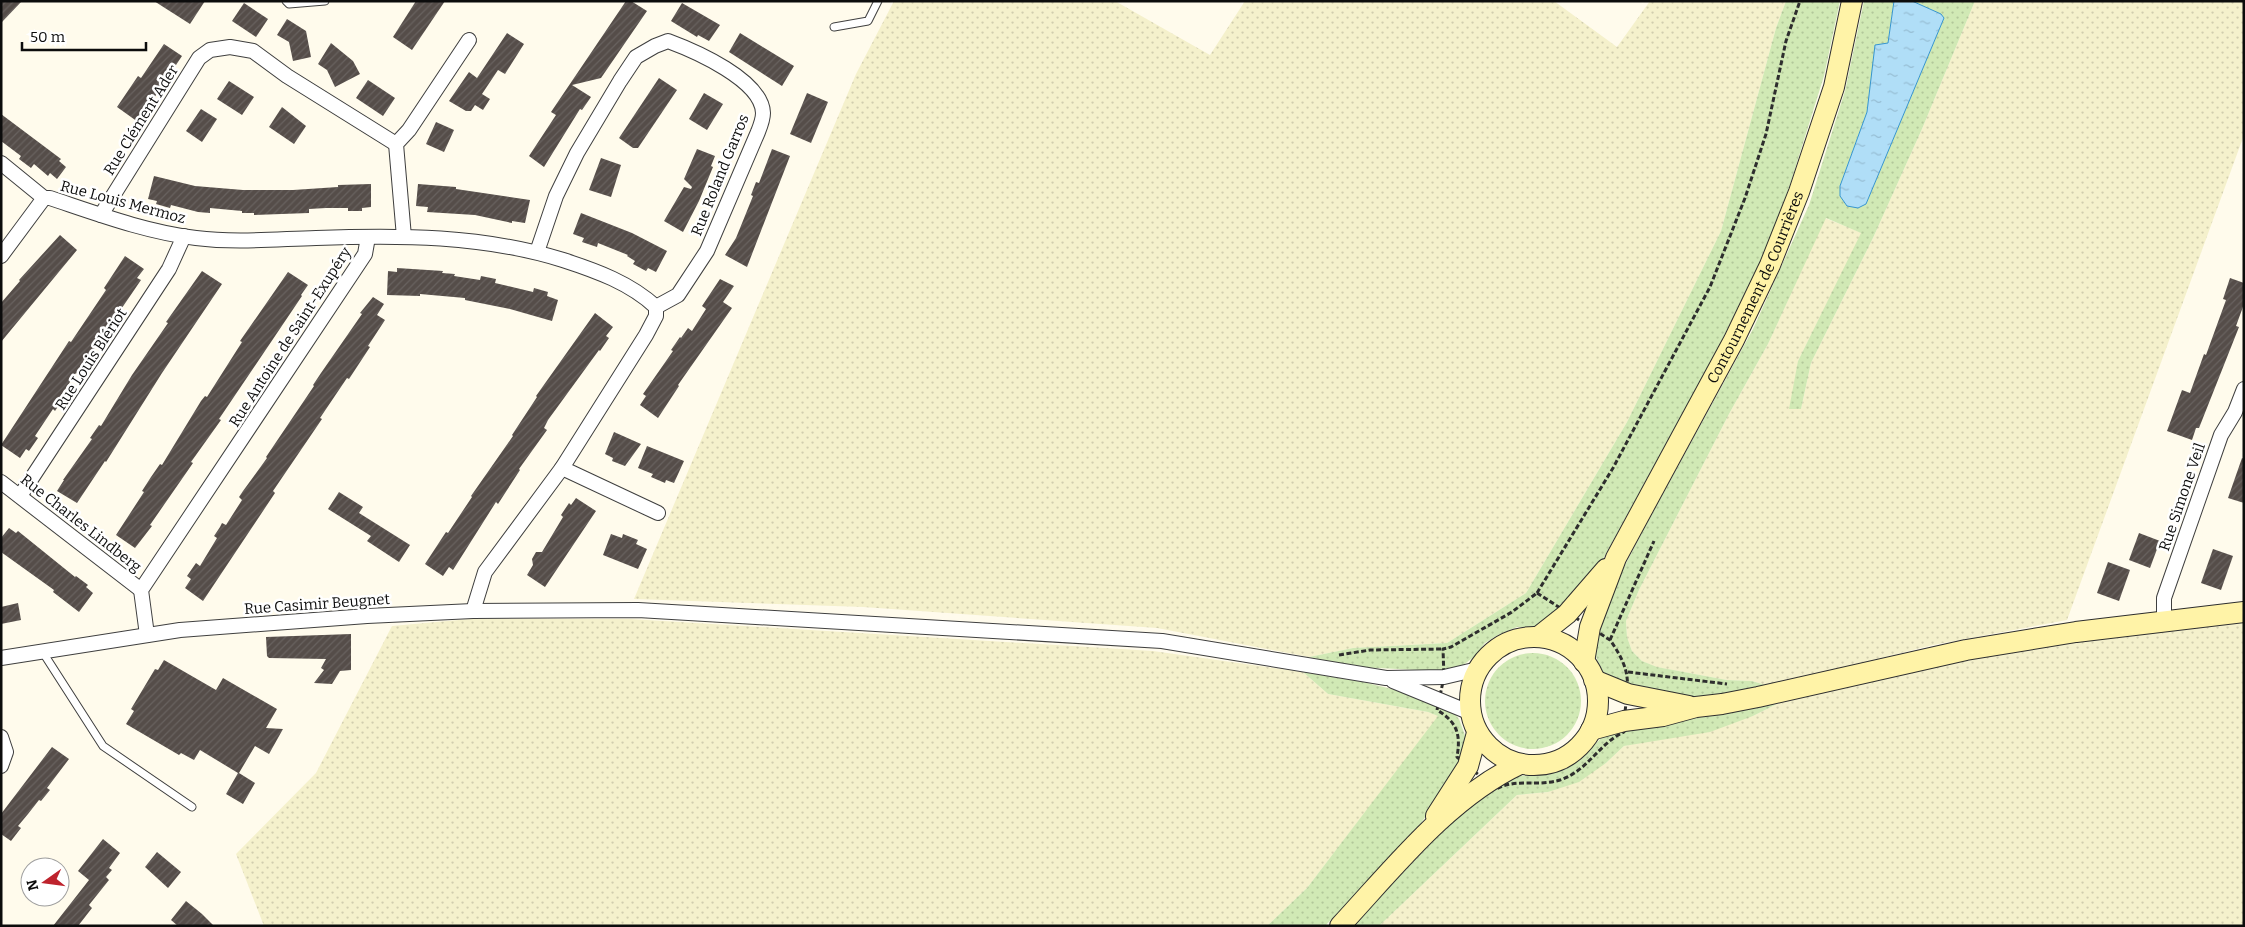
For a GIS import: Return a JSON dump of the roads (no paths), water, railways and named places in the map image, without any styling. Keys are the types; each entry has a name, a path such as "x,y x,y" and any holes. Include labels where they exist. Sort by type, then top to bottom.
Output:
{"main road":[{"name":"Contournement de Courrières","path":"1584,662 1590,627 1616,558 1734,340 1770,265 1799,192 1834,87 1852,1"},
{"name":"Contournement de Courrières","path":"1538,637 1567,614 1616,558"},
{"path":"1591,730 1624,721 1663,716 1696,707 1740,701 1966,650 2076,632 2164,620 2244,612"},
{"path":"1538,637 1564,645 1584,662 1594,680 1598,705 1591,730 1574,752 1561,760 1548,764 1520,764 1507,760 1495,753 1477,732 1471,714 1470,690 1478,669 1492,653 1510,642 1538,637"},
{"path":"1594,680 1628,694 1661,702 1696,707"},
{"path":"1424,835 1468,766 1477,732"},
{"path":"1340,926 1424,835 1487,782 1520,764"}],"street":[{"path":"404,237 396,144 409,130 469,40"},
{"name":"Rue Roland Garros","path":"537,252 556,196 577,154 636,57 668,41 693,50 744,81 756,94 763,113 758,132 707,251 678,295 656,308"},
{"name":"Rue Clément Ader","path":"101,215 200,58 210,50 230,47 253,51 286,76 396,144"},
{"name":"Rue Louis Mermoz","path":"1,163 44,198 50,198 101,215 184,236 251,240 368,237"},
{"path":"1,256 44,198"},
{"name":"Rue Louis Blériot","path":"20,496 169,269 184,236"},
{"name":"Rue Antoine de Saint-Exupéry","path":"141,590 365,254 368,237 481,241 537,252 603,274 640,293 656,308"},
{"path":"473,611 485,572 562,468 646,335 656,316 656,308"},
{"name":"Rue Simone Veil","path":"2164,620 2164,598 2221,435 2236,412 2244,390"},
{"path":"562,468 658,512"},
{"name":"Rue Charles Lindberg","path":"1,482 141,590"},
{"path":"141,590 147,635"},
{"name":"Rue Casimir Beugnet","path":"1,658 180,630 348,617 473,611 638,610 1162,641 1386,678"},
{"path":"1386,678 1444,677 1478,669"},
{"path":"1386,678 1440,699 1471,714"},
{"path":"1,736 6,752 1,766"}],"lane":[{"path":"286,1 289,4 326,1"},
{"path":"834,28 868,21 878,1"},
{"path":"42,651 103,746 192,807"}],"water":[{"path":"1894,1 1912,1 1941,14 1944,18 1866,204 1858,208 1847,206 1840,196 1840,186 1867,112 1875,45 1888,43"}]}
